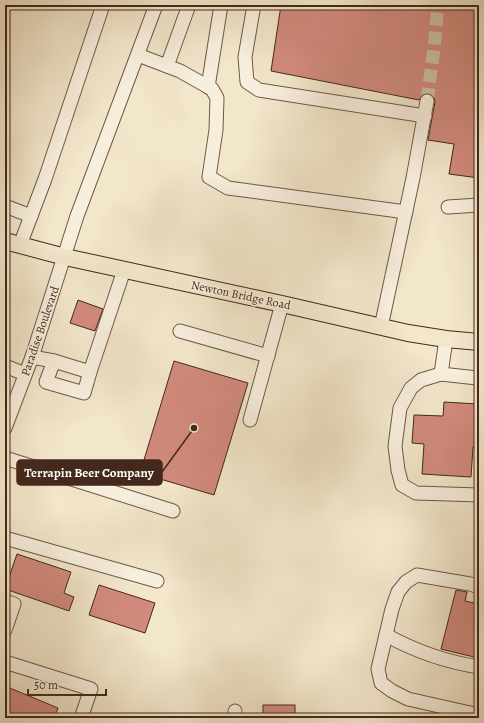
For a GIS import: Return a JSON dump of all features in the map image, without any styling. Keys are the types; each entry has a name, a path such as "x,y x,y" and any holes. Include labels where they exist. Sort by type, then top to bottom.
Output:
{"main road":[{"name":"Newton Bridge Road","path":"12,243 65,257 381,327 446,339 479,342"}],"street":[{"path":"12,243 31,216 103,5"},
{"name":"Paradise Boulevard","path":"5,428 32,357 77,216 156,5"},
{"path":"167,66 190,5"},
{"path":"208,87 221,5"},
{"path":"254,5 245,57 247,82 254,87 259,90 425,116"},
{"path":"138,55 180,71 212,89 217,98 216,130 209,177 228,188 406,212"},
{"path":"381,327 406,212 427,101"},
{"path":"448,208 479,205"},
{"path":"5,206 31,216"},
{"path":"54,361 46,382 84,393 124,270"},
{"path":"250,420 282,304"},
{"path":"180,331 268,356"},
{"path":"441,374 446,339"},
{"path":"32,357 54,361 90,372"},
{"path":"5,366 25,374"},
{"path":"478,378 441,374 421,380 411,388 400,408 395,446 398,470 402,485 416,493 479,495"},
{"path":"5,458 174,511"},
{"path":"5,538 157,581"},
{"path":"479,587 470,584 417,575 406,582 398,592 392,609 378,669 381,683 392,692 408,699 479,715"},
{"path":"5,601 14,604 5,630"},
{"path":"386,636 406,646 438,658 479,667"},
{"path":"5,662 91,689 81,718"}],"building":[{"path":"281,5 479,5 479,178 449,174 454,144 428,140 435,102 432,95 428,93 424,94 419,100 271,71"},
{"path":"78,300 103,309 95,331 70,323"},
{"path":"174,361 248,383 214,495 140,473"},
{"path":"444,402 478,404 477,417 479,417 479,447 473,447 471,477 422,474 424,444 412,443 414,415 443,416"},
{"path":"17,554 71,572 64,593 74,597 69,611 5,589"},
{"path":"99,585 155,603 145,633 89,615"},
{"path":"456,590 467,592 465,601 479,604 479,647 477,646 474,657 441,649"},
{"path":"5,686 58,708 54,718 5,718"},
{"path":"263,705 295,705 295,718 263,718"}],"tunnel":[{"path":"427,101 438,5"}],"place":[{"name":"Terrapin Beer Company","path":"194,428"}]}
